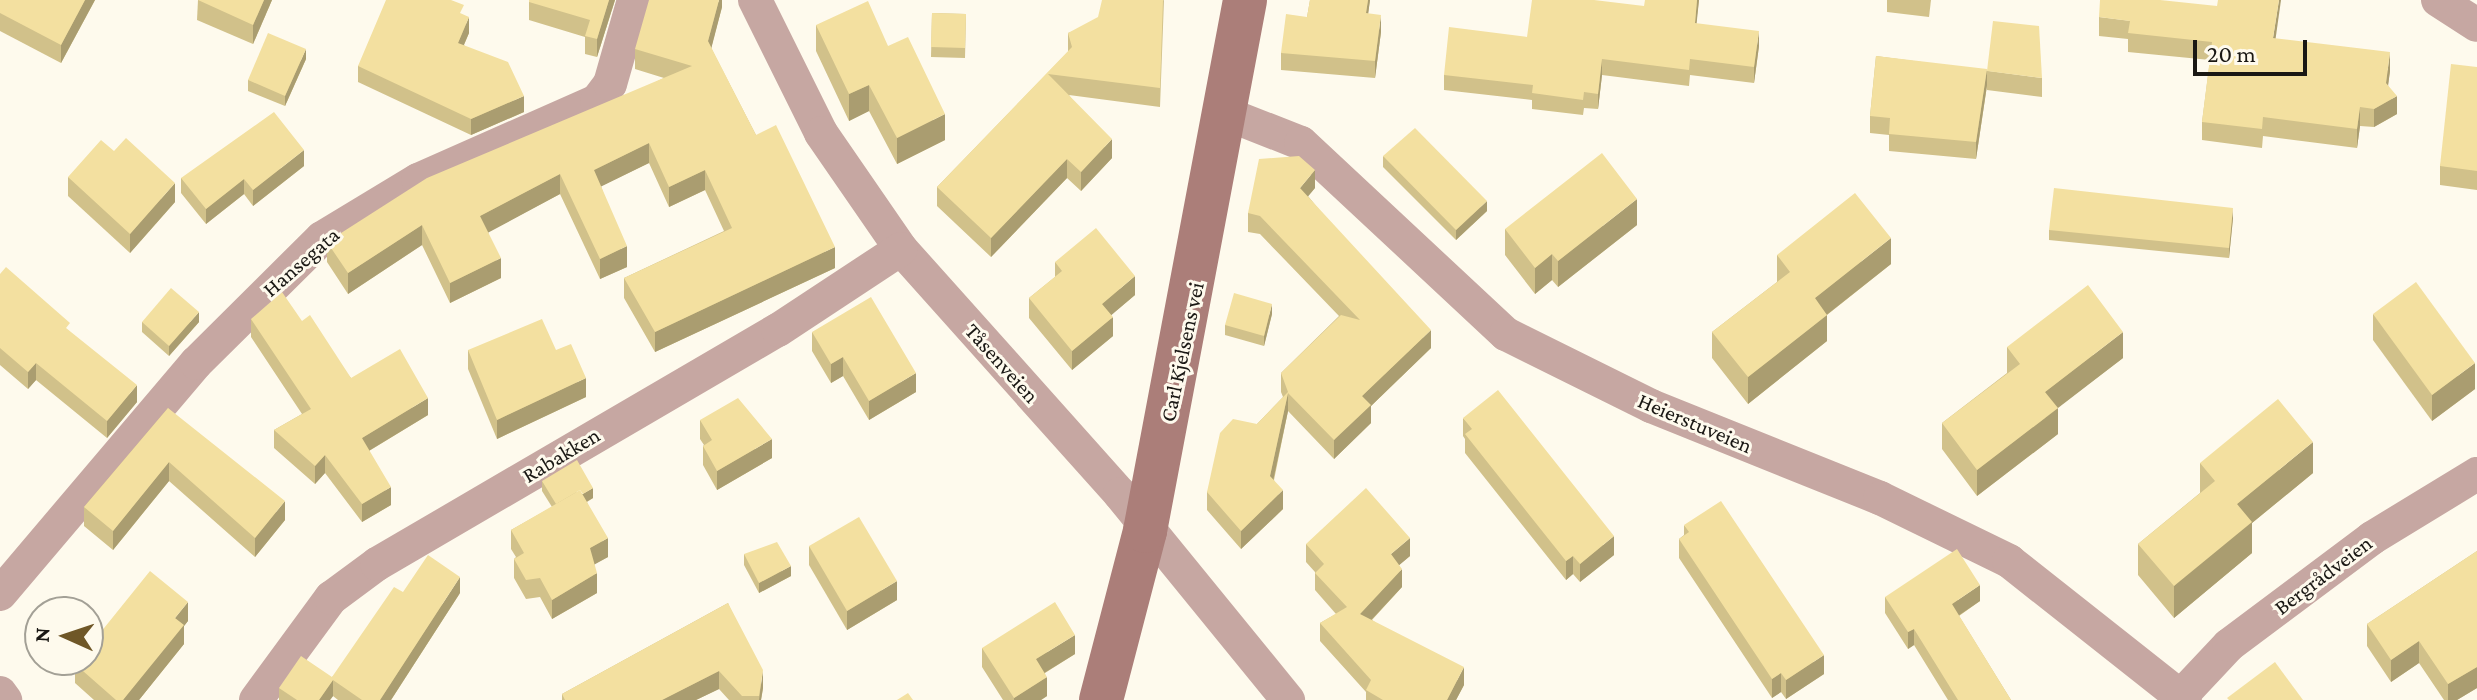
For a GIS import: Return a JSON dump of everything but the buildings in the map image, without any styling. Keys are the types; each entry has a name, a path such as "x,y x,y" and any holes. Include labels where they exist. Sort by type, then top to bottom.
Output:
{"main road":[{"name":"Carl Kjelsens vei","path":"1101,700 1145,531 1227,114 1245,0"}],"street":[{"name":"Hansegata","path":"0,594 196,363 322,238 418,180 597,101 610,84 634,0"},
{"name":"Tåsenveien","path":"755,0 821,133 901,249 1288,700"},
{"path":"2438,0 2477,25"},
{"name":"Heierstuveien","path":"1227,114 1301,143 1506,334 1651,406 1880,498 2009,561 2184,697"},
{"name":"Rabakken","path":"256,700 331,598 377,564 778,330 901,249"},
{"name":"Bergrådveien","path":"2184,697 2229,645 2360,547 2477,474"},
{"path":"0,693 5,700"}]}
